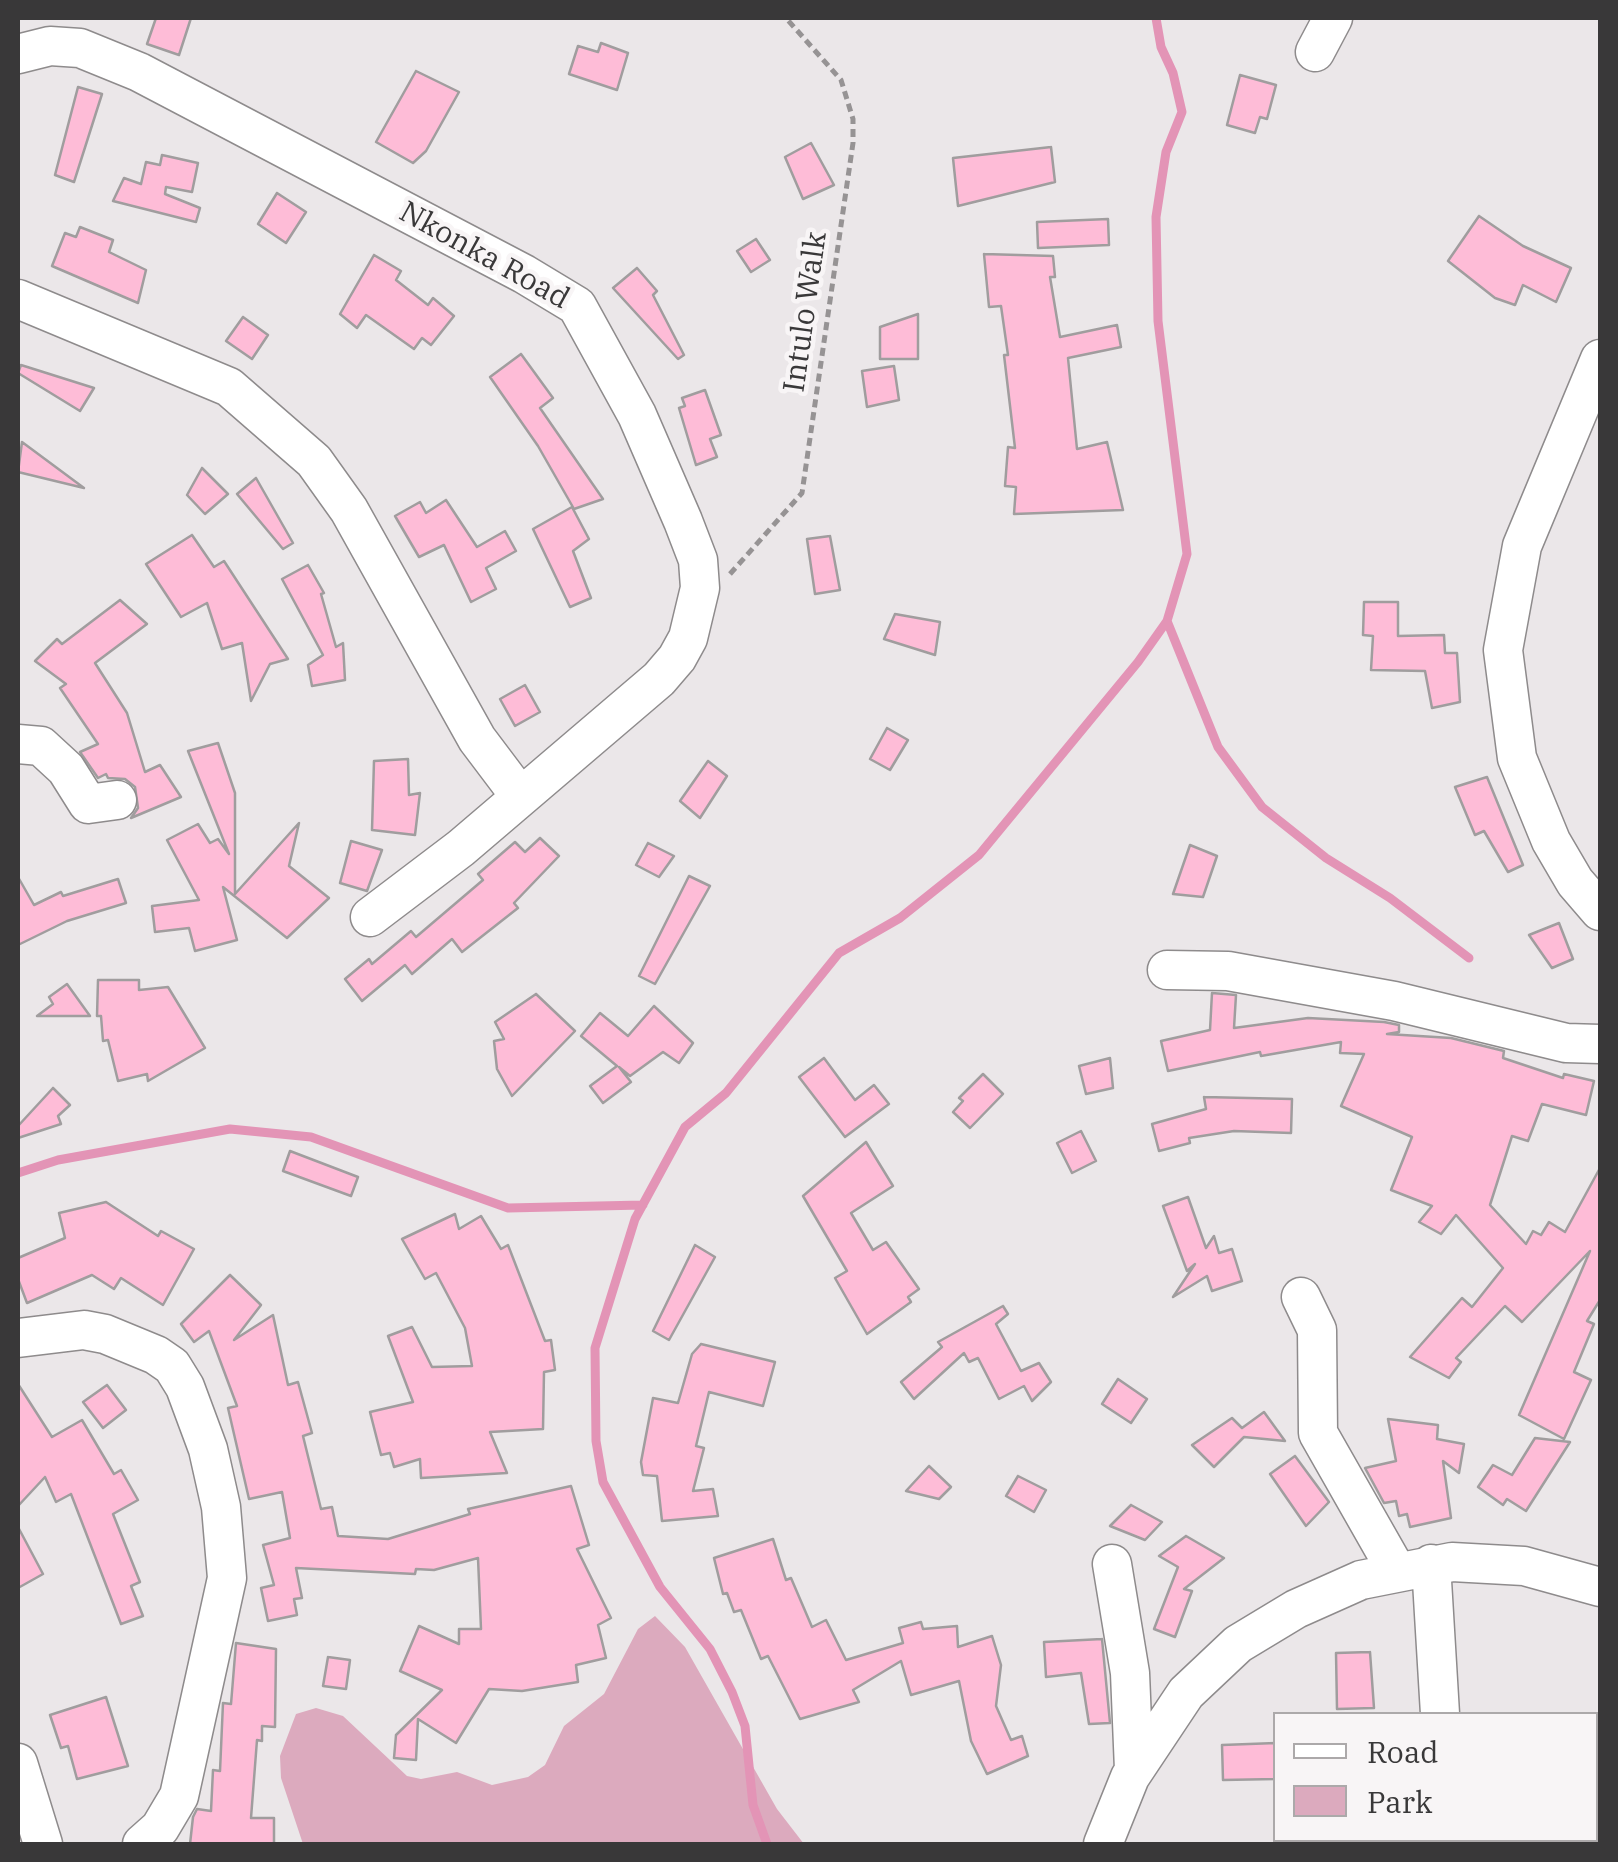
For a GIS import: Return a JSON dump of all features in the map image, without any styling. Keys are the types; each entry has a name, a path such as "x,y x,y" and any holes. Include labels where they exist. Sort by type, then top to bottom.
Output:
{"street":[{"path":"1314,52 1333,18"},
{"name":"Nkonka Road","path":"18,54 50,46 80,48 140,72 524,274 577,306 593,328 638,415 698,560 700,588 688,638 660,679 462,848 370,917"},
{"path":"18,299 229,387 314,461 349,510 477,739 520,796"},
{"path":"1600,359 1522,546 1504,650 1516,758 1551,841 1574,882 1600,911"},
{"path":"18,744 41,746 66,770 88,804 117,800"},
{"path":"1167,970 1228,971 1394,1002 1566,1043 1600,1044"},
{"path":"1300,1297 1317,1330 1318,1433 1413,1567 1440,1712"},
{"path":"18,1338 84,1330 105,1334 156,1355 172,1366 186,1387 212,1468 221,1507 227,1578 180,1796 160,1828 142,1844"},
{"path":"1103,1844 1134,1770 1186,1693 1238,1644 1296,1608 1362,1580 1413,1567 1490,1561 1600,1587"},
{"path":"1112,1564 1130,1673 1134,1770"},
{"path":"18,1763 43,1844"}],"path":[{"name":"Intulo Walk","path":"700,588 738,570 754,542 802,493 853,143 853,119 841,80 786,18"}],"green space":[{"path":"655,1616 685,1647 777,1809 804,1844 303,1844 281,1778 280,1756 296,1714 316,1708 343,1716 407,1776 421,1779 457,1772 492,1785 528,1777 545,1765 564,1726 604,1694 638,1629"}],"building":[{"path":"156,18 191,18 179,55 147,44"},
{"path":"601,43 628,53 617,90 569,74 578,46 598,52"},
{"path":"416,71 459,92 426,151 413,163 376,142"},
{"path":"1240,75 1276,85 1267,119 1260,117 1255,133 1227,125"},
{"path":"78,87 102,94 74,182 55,175"},
{"path":"811,143 834,185 803,199 785,157"},
{"path":"1051,147 1055,182 958,206 953,158"},
{"path":"162,155 198,163 192,192 166,187 165,194 200,208 196,222 113,201 124,178 141,184 146,162 160,165"},
{"path":"277,193 306,212 286,243 258,224"},
{"path":"1479,216 1523,246 1571,268 1556,302 1523,285 1515,305 1495,298 1448,261"},
{"path":"1108,219 1109,245 1038,248 1037,222"},
{"path":"80,227 113,240 109,252 146,270 138,303 52,266 65,233 76,237"},
{"path":"756,239 770,260 751,272 737,251"},
{"path":"984,254 1053,256 1055,277 1050,277 1060,337 1117,325 1121,347 1068,358 1077,449 1107,442 1123,510 1014,514 1016,487 1005,486 1008,447 1015,448 1004,355 1008,355 1001,306 989,307"},
{"path":"374,255 401,271 396,280 428,305 433,298 454,316 431,345 422,338 414,349 366,315 357,328 340,314"},
{"path":"637,268 657,291 653,295 684,355 678,359 613,288"},
{"path":"918,314 918,359 880,359 880,327"},
{"path":"243,317 268,335 252,359 226,341"},
{"path":"521,354 553,398 540,408 603,499 574,509 538,446 490,377"},
{"path":"21,365 94,388 80,411 18,373"},
{"path":"894,366 899,400 867,407 862,371"},
{"path":"705,390 721,435 710,439 717,457 696,465 679,408 685,406 682,398"},
{"path":"22,442 84,488 18,472"},
{"path":"202,468 228,494 205,514 187,495"},
{"path":"256,478 293,543 283,549 237,494"},
{"path":"446,500 477,547 505,531 516,551 486,568 496,589 471,602 444,545 419,557 395,516 420,502 426,513"},
{"path":"572,507 589,539 573,551 591,598 570,607 533,529"},
{"path":"192,535 214,567 224,561 288,659 270,664 251,701 242,643 222,649 207,603 181,617 146,564"},
{"path":"830,536 840,590 815,594 807,539"},
{"path":"308,565 324,593 321,594 336,647 343,643 345,680 312,686 308,665 323,655 282,579"},
{"path":"120,600 147,624 95,663 127,713 145,772 160,765 181,797 131,818 138,808 135,787 125,779 108,778 106,774 98,778 80,752 98,744 60,688 66,684 35,661 57,639 62,644"},
{"path":"1364,602 1398,602 1398,636 1444,635 1445,653 1457,653 1460,702 1432,708 1425,671 1371,670 1373,636 1363,635"},
{"path":"895,614 940,622 935,655 884,639"},
{"path":"525,685 540,712 515,726 500,699"},
{"path":"887,728 908,740 890,770 870,759"},
{"path":"218,743 235,793 235,894 299,823 289,866 329,898 287,938 223,887 237,940 195,951 189,928 155,932 152,906 199,900 167,840 198,824 210,843 218,839 229,854 188,751"},
{"path":"408,759 409,795 420,793 415,835 372,830 374,761"},
{"path":"708,761 727,776 700,818 680,801"},
{"path":"1487,777 1523,865 1508,872 1484,831 1475,835 1455,787"},
{"path":"540,838 559,856 514,903 518,908 462,952 452,939 412,974 405,965 362,1001 345,979 369,959 372,964 411,931 416,937 483,880 478,874 515,842 525,852"},
{"path":"351,841 382,850 367,891 340,883"},
{"path":"648,843 674,856 659,877 636,865"},
{"path":"1190,845 1217,856 1203,897 1173,894"},
{"path":"689,876 710,886 655,984 639,976"},
{"path":"18,877 34,905 61,892 63,896 118,879 126,903 67,921 18,945"},
{"path":"1559,923 1573,959 1552,968 1529,935"},
{"path":"98,980 139,980 139,990 168,987 205,1048 148,1081 147,1074 118,1081 108,1040 103,1041 101,1016 97,1016"},
{"path":"67,984 90,1016 37,1016 53,1004 49,997"},
{"path":"1212,993 1236,995 1234,1028 1308,1018 1384,1022 1399,1025 1399,1032 1387,1034 1451,1038 1504,1051 1503,1058 1563,1078 1564,1074 1594,1081 1586,1115 1542,1104 1528,1141 1512,1136 1490,1205 1526,1244 1533,1231 1541,1235 1549,1222 1565,1232 1600,1168 1600,1300 1587,1321 1594,1324 1574,1372 1591,1380 1564,1439 1519,1415 1590,1251 1522,1322 1505,1306 1456,1358 1461,1362 1449,1378 1410,1357 1462,1298 1472,1307 1503,1268 1456,1215 1441,1234 1419,1222 1432,1206 1391,1190 1412,1137 1341,1106 1364,1054 1340,1053 1341,1042 1261,1056 1260,1052 1168,1071 1161,1041 1210,1030"},
{"path":"536,994 575,1031 512,1096 497,1069 494,1041 504,1039 495,1022"},
{"path":"654,1006 693,1043 679,1063 663,1052 630,1076 619,1067 631,1082 603,1103 590,1086 617,1066 581,1036 600,1013 628,1036"},
{"path":"824,1058 855,1100 874,1085 889,1104 845,1137 799,1077"},
{"path":"1110,1058 1113,1088 1086,1094 1079,1066"},
{"path":"983,1074 1003,1094 970,1128 953,1112 963,1101 959,1098"},
{"path":"53,1088 70,1105 58,1116 61,1124 18,1138 18,1126"},
{"path":"1204,1097 1292,1099 1291,1133 1234,1131 1189,1138 1190,1143 1159,1151 1152,1124 1206,1109"},
{"path":"1081,1131 1096,1161 1072,1173 1057,1143"},
{"path":"866,1142 893,1186 851,1213 873,1250 886,1242 919,1289 908,1297 911,1302 867,1334 835,1278 847,1271 803,1196"},
{"path":"290,1151 358,1177 351,1196 283,1171"},
{"path":"1188,1197 1206,1248 1214,1236 1219,1253 1232,1249 1242,1281 1212,1291 1207,1276 1173,1297 1195,1264 1187,1271 1163,1206"},
{"path":"106,1202 158,1236 161,1231 194,1249 163,1305 121,1278 114,1289 92,1275 27,1303 18,1279 18,1258 65,1238 59,1213"},
{"path":"455,1214 459,1229 481,1216 501,1249 508,1245 545,1341 551,1340 555,1370 544,1372 543,1429 490,1432 507,1473 421,1478 420,1459 394,1467 390,1453 381,1455 370,1412 413,1402 388,1336 412,1327 432,1367 472,1366 465,1328 436,1273 425,1279 402,1239"},
{"path":"695,1245 715,1257 669,1340 653,1331"},
{"path":"230,1275 261,1305 234,1340 273,1315 288,1385 298,1382 312,1433 303,1436 321,1509 332,1507 338,1536 388,1539 470,1514 468,1509 571,1486 589,1545 577,1549 611,1618 598,1625 606,1658 576,1665 578,1682 522,1691 489,1689 456,1743 418,1719 416,1760 394,1758 396,1735 442,1690 400,1671 419,1626 459,1644 459,1629 481,1629 478,1558 434,1570 416,1569 415,1574 296,1568 302,1598 294,1599 297,1615 268,1621 261,1588 274,1585 263,1545 290,1538 282,1492 249,1499 228,1408 237,1406 209,1331 194,1342 181,1324"},
{"path":"1003,1306 1008,1314 996,1324 1021,1371 1039,1363 1051,1382 1032,1401 1024,1386 999,1399 978,1358 969,1362 964,1353 914,1399 901,1382 942,1347 938,1342"},
{"path":"701,1344 775,1362 763,1406 709,1392 696,1446 704,1448 693,1491 713,1489 718,1516 662,1521 657,1476 643,1475 641,1462 653,1398 678,1403 692,1354"},
{"path":"1118,1379 1147,1399 1131,1423 1102,1404"},
{"path":"18,1384 52,1437 82,1420 114,1474 121,1470 138,1500 113,1514 140,1582 131,1586 143,1616 121,1624 71,1494 56,1502 45,1477 18,1506"},
{"path":"107,1385 126,1410 103,1428 83,1402"},
{"path":"1264,1412 1285,1441 1244,1437 1214,1467 1192,1445 1232,1418 1242,1428"},
{"path":"1388,1419 1438,1425 1437,1439 1464,1444 1459,1473 1443,1461 1451,1518 1410,1527 1407,1514 1399,1516 1396,1501 1384,1503 1365,1468 1396,1461"},
{"path":"1535,1438 1570,1442 1526,1511 1507,1499 1503,1505 1478,1487 1493,1465 1512,1475"},
{"path":"1295,1456 1329,1502 1306,1526 1270,1474"},
{"path":"929,1466 951,1487 939,1499 906,1491"},
{"path":"1018,1476 1046,1490 1034,1512 1006,1496"},
{"path":"1131,1505 1162,1522 1145,1540 1110,1526"},
{"path":"18,1527 43,1574 18,1588"},
{"path":"1186,1536 1224,1558 1184,1589 1192,1591 1175,1637 1154,1629 1178,1567 1159,1556"},
{"path":"773,1539 786,1580 791,1578 812,1627 826,1620 846,1660 903,1643 899,1628 921,1622 923,1629 957,1626 958,1647 992,1636 1001,1665 996,1706 1011,1740 1022,1736 1028,1756 987,1774 971,1741 959,1681 911,1695 901,1661 853,1690 859,1702 800,1719 768,1656 761,1659 741,1610 734,1612 727,1593 723,1594 714,1558"},
{"path":"1102,1639 1110,1723 1089,1724 1081,1673 1046,1677 1044,1642"},
{"path":"236,1643 276,1649 275,1727 262,1726 262,1741 257,1740 251,1818 274,1818 274,1844 190,1844 197,1809 211,1811 213,1770 220,1771 223,1703 231,1704"},
{"path":"1370,1652 1374,1708 1337,1709 1336,1653"},
{"path":"328,1657 350,1660 346,1689 323,1686"},
{"path":"106,1697 128,1766 77,1779 68,1746 61,1748 50,1715"},
{"path":"1273,1743 1273,1779 1223,1780 1222,1745"}],"waterway":[{"path":"767,1844 753,1805 745,1726 732,1692 710,1649 660,1587 603,1482 596,1441 595,1348 635,1219 685,1127 726,1093 839,953 900,918 979,855 1138,662 1167,621 1187,554 1158,321 1156,217 1166,152 1182,112 1156,18"},
{"path":"1167,621 1218,747 1262,807 1326,858 1390,898 1469,958"},
{"path":"18,1173 58,1160 230,1129 311,1137 508,1208 643,1205"}]}
